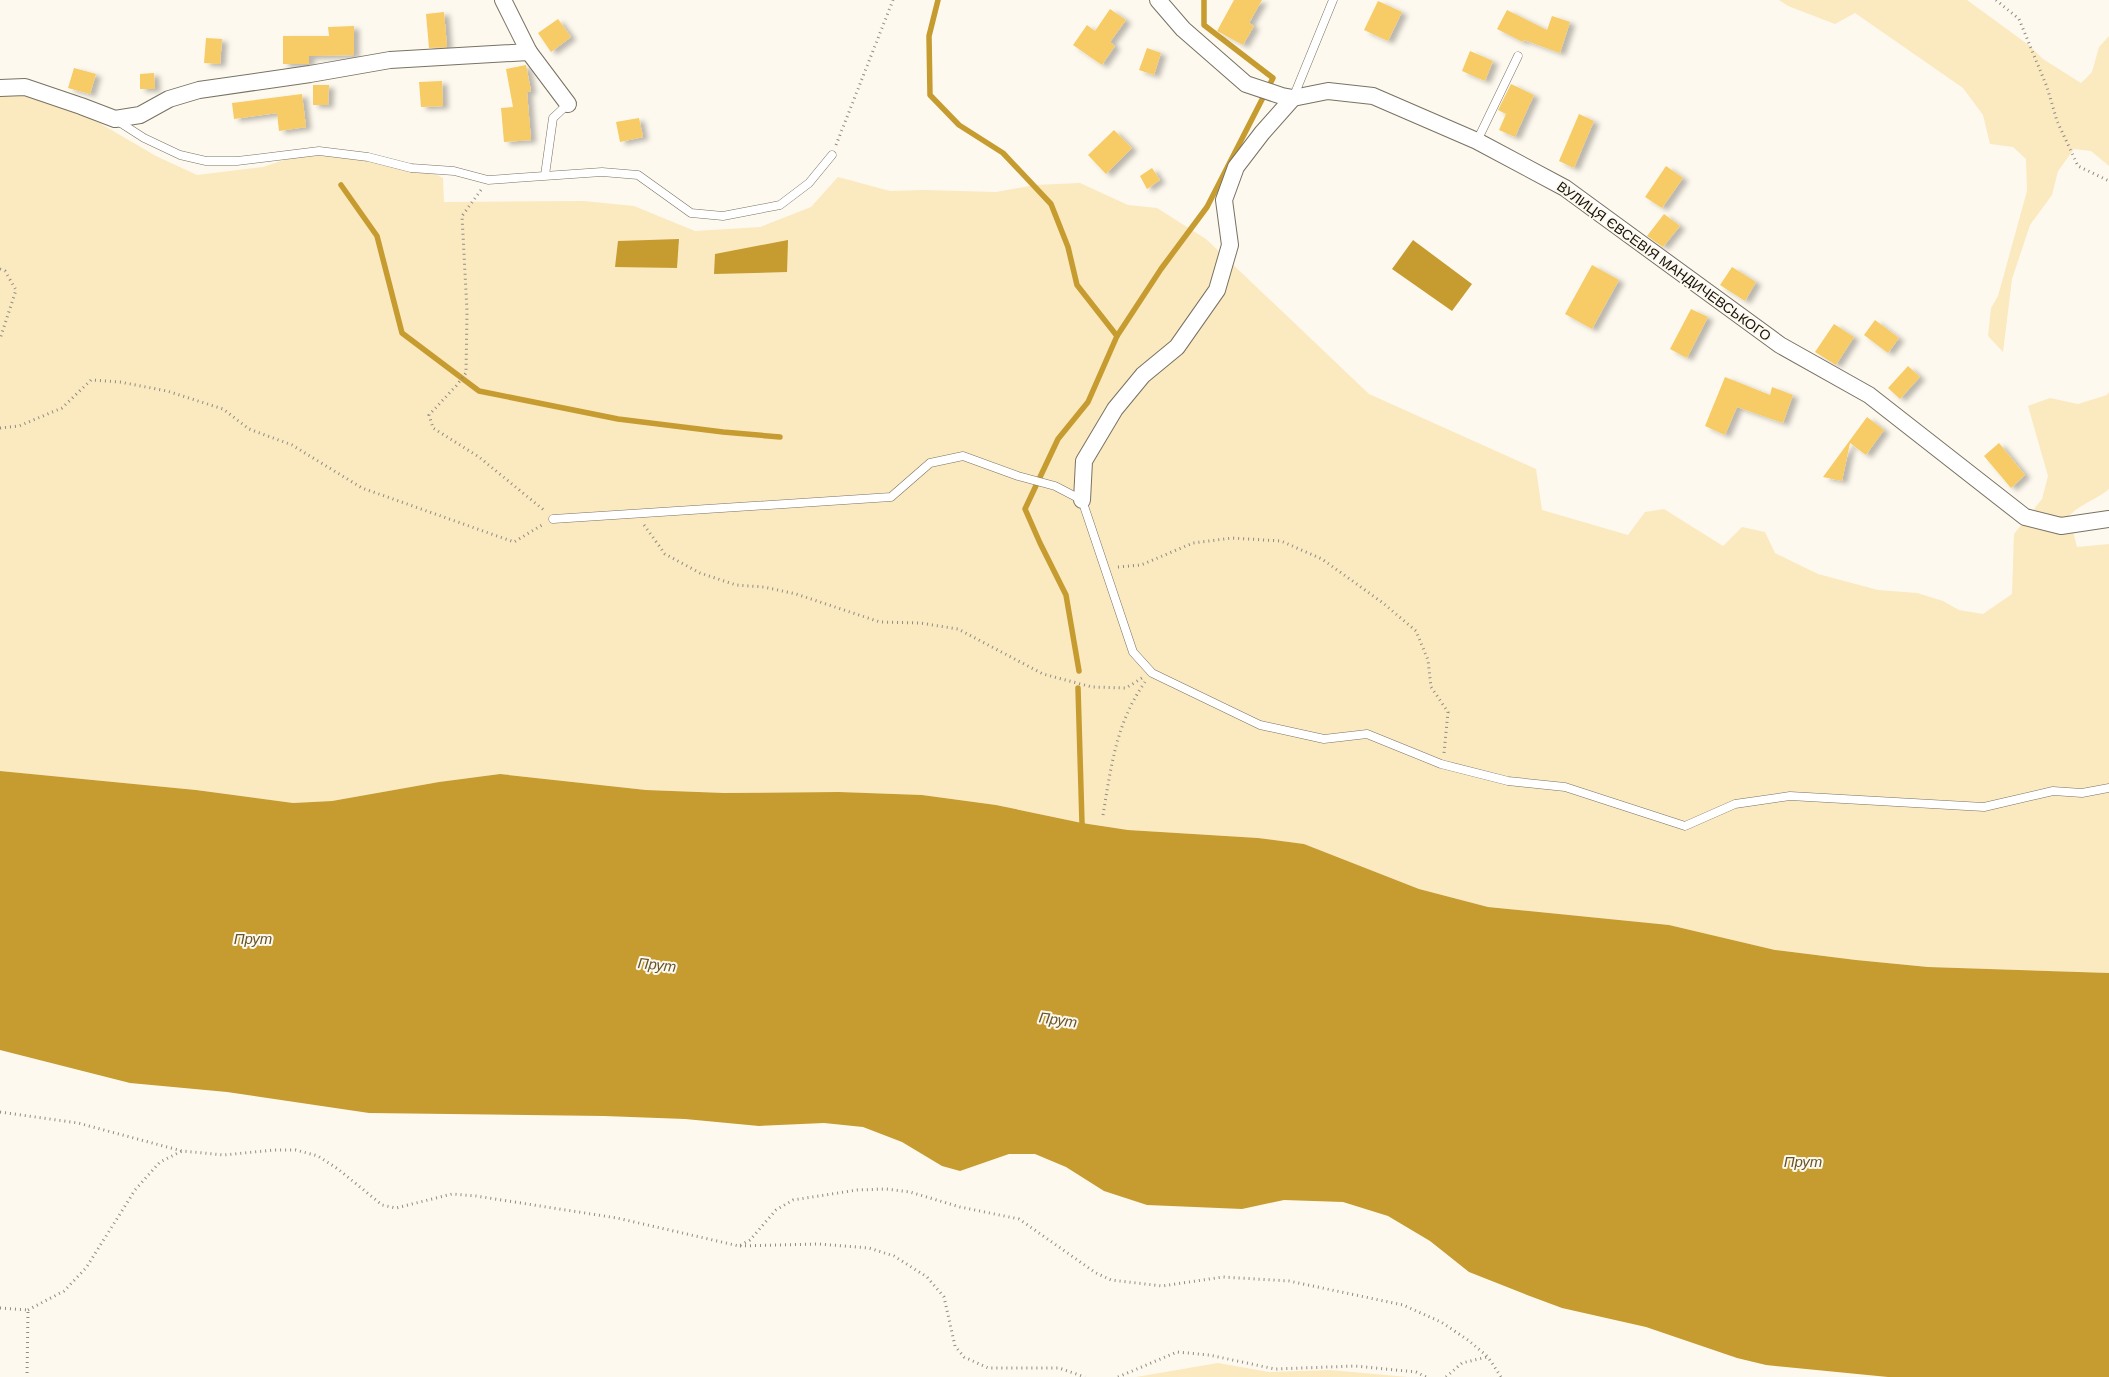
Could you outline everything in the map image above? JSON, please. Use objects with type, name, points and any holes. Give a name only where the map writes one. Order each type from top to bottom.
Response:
[{"type":"street","points":[[503,0],[529,52],[568,104]]},
{"type":"street","name":"ВУЛИЦЯ ЄВСЕВІЯ МАНДИЧЕВСЬКОГО","points":[[1158,0],[1182,29],[1246,84],[1287,97],[1328,91],[1373,96],[1478,141],[1565,188],[1780,345],[1869,395],[2025,517],[2061,526],[2109,519]]},
{"type":"street","points":[[0,88],[25,88],[115,119],[140,115],[169,99],[199,90],[390,60],[529,52]]},
{"type":"street","points":[[1082,500],[1084,461],[1115,409],[1143,375],[1177,347],[1217,290],[1230,245],[1224,200],[1236,167],[1287,97]]},
{"type":"lane","points":[[1287,97],[1333,0]]},
{"type":"lane","points":[[1478,141],[1518,56]]},
{"type":"lane","points":[[545,175],[554,118],[568,104]]},
{"type":"lane","points":[[115,119],[144,138],[180,155],[206,161],[238,161],[319,152],[368,157],[411,168],[454,171],[488,180],[602,172],[638,175],[691,213],[723,216],[780,205],[809,183],[832,154]]},
{"type":"lane","points":[[553,519],[891,497],[930,463],[964,456],[1018,476],[1055,486],[1082,500],[1133,652],[1152,673],[1260,725],[1324,739],[1367,734],[1441,764],[1508,781],[1565,787],[1685,826],[1735,804],[1790,796],[1984,807],[2052,791],[2082,793],[2109,788]]},
{"type":"path","points":[[832,154],[893,0]]},
{"type":"path","points":[[1996,0],[2019,19],[2047,87],[2057,121],[2078,166],[2109,181]]},
{"type":"path","points":[[0,428],[19,426],[62,408],[92,380],[120,382],[168,391],[223,409],[248,429],[292,445],[362,488],[514,542],[553,519],[524,492],[479,457],[433,428],[429,415],[466,373],[467,311],[462,216],[488,180]]},
{"type":"path","points":[[0,269],[5,271],[16,290],[0,339]]},
{"type":"path","points":[[638,514],[665,554],[700,573],[736,585],[764,587],[796,594],[880,622],[920,623],[958,629],[1043,674],[1092,687],[1126,688],[1152,673]]},
{"type":"path","points":[[1105,569],[1141,565],[1193,543],[1232,538],[1281,541],[1322,559],[1383,603],[1416,632],[1428,660],[1431,687],[1448,712],[1446,747],[1441,764]]},
{"type":"path","points":[[1102,815],[1115,746],[1124,718],[1136,695],[1152,673]]},
{"type":"path","points":[[0,1112],[78,1123],[182,1152],[224,1155],[274,1150],[296,1150],[318,1156],[382,1205],[396,1208],[452,1194],[476,1196],[617,1218],[739,1246],[819,1244],[869,1248],[894,1256],[927,1277],[944,1297],[955,1346],[964,1357],[988,1368],[1059,1368],[1085,1377]]},
{"type":"path","points":[[0,1308],[28,1310],[64,1291],[86,1268],[135,1190],[160,1162],[182,1152]]},
{"type":"path","points":[[739,1246],[750,1240],[776,1210],[793,1200],[857,1190],[886,1189],[902,1191],[960,1207],[1019,1220],[1096,1273],[1111,1280],[1162,1286],[1223,1277],[1289,1280],[1403,1305],[1441,1322],[1488,1357],[1501,1377]]},
{"type":"path","points":[[27,1377],[28,1310]]},
{"type":"path","points":[[1118,1377],[1177,1352],[1209,1355],[1274,1369],[1355,1366],[1416,1372],[1426,1377]]},
{"type":"path","points":[[1446,1377],[1462,1363],[1488,1357]]},
{"type":"shaded area","points":[[1779,0],[1967,0],[2030,46],[2043,59],[2081,83],[2092,72],[2099,47],[2109,36],[2109,166],[2091,151],[2074,149],[2058,171],[2052,195],[2030,225],[2012,279],[2003,352],[1988,336],[1991,308],[1998,296],[2027,191],[2026,159],[2013,147],[1990,144],[1983,115],[1963,88],[1855,13],[1835,24],[1788,6]]},
{"type":"shaded area","points":[[23,94],[48,100],[96,121],[156,156],[197,175],[263,167],[302,154],[384,161],[427,170],[443,178],[444,202],[584,201],[634,206],[695,231],[760,227],[811,207],[838,177],[890,191],[996,192],[1035,185],[1080,183],[1128,205],[1157,208],[1206,239],[1369,394],[1536,469],[1542,510],[1628,535],[1645,512],[1664,509],[1723,546],[1742,527],[1765,532],[1775,553],[1818,574],[1878,590],[1917,593],[1943,601],[1959,610],[1983,614],[2012,594],[2014,534],[2042,499],[2048,476],[2028,406],[2050,398],[2078,404],[2107,395],[2109,392],[2109,489],[2078,508],[2069,516],[2077,547],[2109,544],[2109,973],[1928,967],[1856,960],[1775,950],[1669,925],[1488,907],[1419,889],[1304,844],[1258,838],[1128,830],[1082,823],[996,805],[922,795],[839,792],[724,793],[646,790],[500,774],[439,782],[332,801],[293,803],[196,790],[0,771],[0,95]]},
{"type":"shaded area","points":[[1218,1363],[1269,1372],[1330,1370],[1408,1377],[1136,1377]]},
{"type":"water","points":[[679,239],[677,268],[615,267],[618,241]]},
{"type":"water","points":[[788,240],[787,272],[714,274],[715,254]]},
{"type":"water","points":[[1413,240],[1472,284],[1452,311],[1392,269]]},
{"type":"water","name":"Прут","points":[[0,771],[196,790],[293,803],[332,801],[439,782],[500,774],[646,790],[724,793],[839,792],[922,795],[996,805],[1082,823],[1128,830],[1258,838],[1304,844],[1419,889],[1488,907],[1669,925],[1775,950],[1856,960],[1928,967],[2109,973],[2109,1377],[1888,1377],[1766,1365],[1737,1358],[1646,1327],[1562,1308],[1527,1295],[1469,1272],[1430,1241],[1388,1216],[1343,1202],[1284,1200],[1242,1209],[1147,1205],[1104,1191],[1066,1167],[1035,1154],[1009,1154],[960,1171],[942,1166],[902,1142],[863,1127],[824,1123],[759,1126],[685,1119],[604,1116],[369,1113],[227,1092],[130,1083],[0,1050]]},
{"type":"building","points":[[1234,0],[1262,0],[1249,23],[1254,26],[1243,45],[1217,31]]},
{"type":"building","points":[[1378,1],[1402,12],[1388,41],[1364,30]]},
{"type":"building","points":[[1110,9],[1126,20],[1110,42],[1115,46],[1102,65],[1073,45],[1087,25],[1095,31]]},
{"type":"building","points":[[1507,10],[1547,30],[1552,16],[1570,22],[1560,53],[1524,40],[1523,42],[1497,29]]},
{"type":"building","points":[[444,12],[447,47],[429,48],[426,14]]},
{"type":"building","points":[[558,19],[571,37],[551,52],[538,33]]},
{"type":"building","points":[[354,26],[354,55],[309,56],[309,64],[283,64],[283,36],[329,36],[328,27]]},
{"type":"building","points":[[206,38],[222,39],[220,64],[204,63]]},
{"type":"building","points":[[1147,48],[1161,53],[1154,75],[1139,70]]},
{"type":"building","points":[[1470,51],[1493,61],[1485,81],[1462,71]]},
{"type":"building","points":[[526,65],[531,91],[527,92],[531,140],[504,142],[501,108],[513,107],[506,69]]},
{"type":"building","points":[[74,68],[96,74],[90,94],[68,88]]},
{"type":"building","points":[[154,73],[155,89],[140,89],[140,74]]},
{"type":"building","points":[[442,81],[443,106],[421,107],[419,82]]},
{"type":"building","points":[[1511,84],[1534,95],[1515,137],[1499,130],[1506,114],[1498,110]]},
{"type":"building","points":[[313,85],[329,85],[328,105],[313,105]]},
{"type":"building","points":[[302,94],[306,127],[279,131],[277,113],[234,119],[232,103]]},
{"type":"building","points":[[1579,114],[1594,121],[1574,168],[1559,161]]},
{"type":"building","points":[[639,118],[643,137],[620,142],[616,122]]},
{"type":"building","points":[[1114,130],[1132,148],[1106,174],[1088,155]]},
{"type":"building","points":[[1666,166],[1683,178],[1662,208],[1645,197]]},
{"type":"building","points":[[1152,168],[1160,180],[1147,189],[1140,176]]},
{"type":"building","points":[[1664,214],[1680,226],[1663,247],[1647,236]]},
{"type":"building","points":[[1592,265],[1619,280],[1592,329],[1565,314]]},
{"type":"building","points":[[1732,267],[1756,282],[1745,301],[1720,285]]},
{"type":"building","points":[[1691,309],[1708,317],[1687,358],[1670,349]]},
{"type":"building","points":[[1875,320],[1899,338],[1888,353],[1864,335]]},
{"type":"building","points":[[1834,324],[1854,337],[1836,365],[1815,352]]},
{"type":"building","points":[[1908,366],[1920,377],[1900,399],[1888,388]]},
{"type":"building","points":[[1725,377],[1770,395],[1772,387],[1793,395],[1783,423],[1737,407],[1725,435],[1705,426]]},
{"type":"building","points":[[1867,417],[1884,430],[1866,455],[1850,443],[1842,481],[1823,477]]},
{"type":"building","points":[[1999,443],[2025,475],[2011,488],[1984,456]]},
{"type":"waterway","points":[[938,0],[929,36],[930,95],[959,125],[1003,153],[1051,204],[1068,247],[1077,285],[1117,336]]},
{"type":"waterway","points":[[1079,671],[1066,595],[1025,509],[1058,439],[1088,402],[1117,336],[1161,269],[1207,207],[1273,78],[1204,25],[1204,0]]},
{"type":"waterway","points":[[341,185],[377,236],[402,333],[479,391],[618,419],[780,437]]},
{"type":"waterway","points":[[1078,688],[1082,823],[1084,831]]}]
